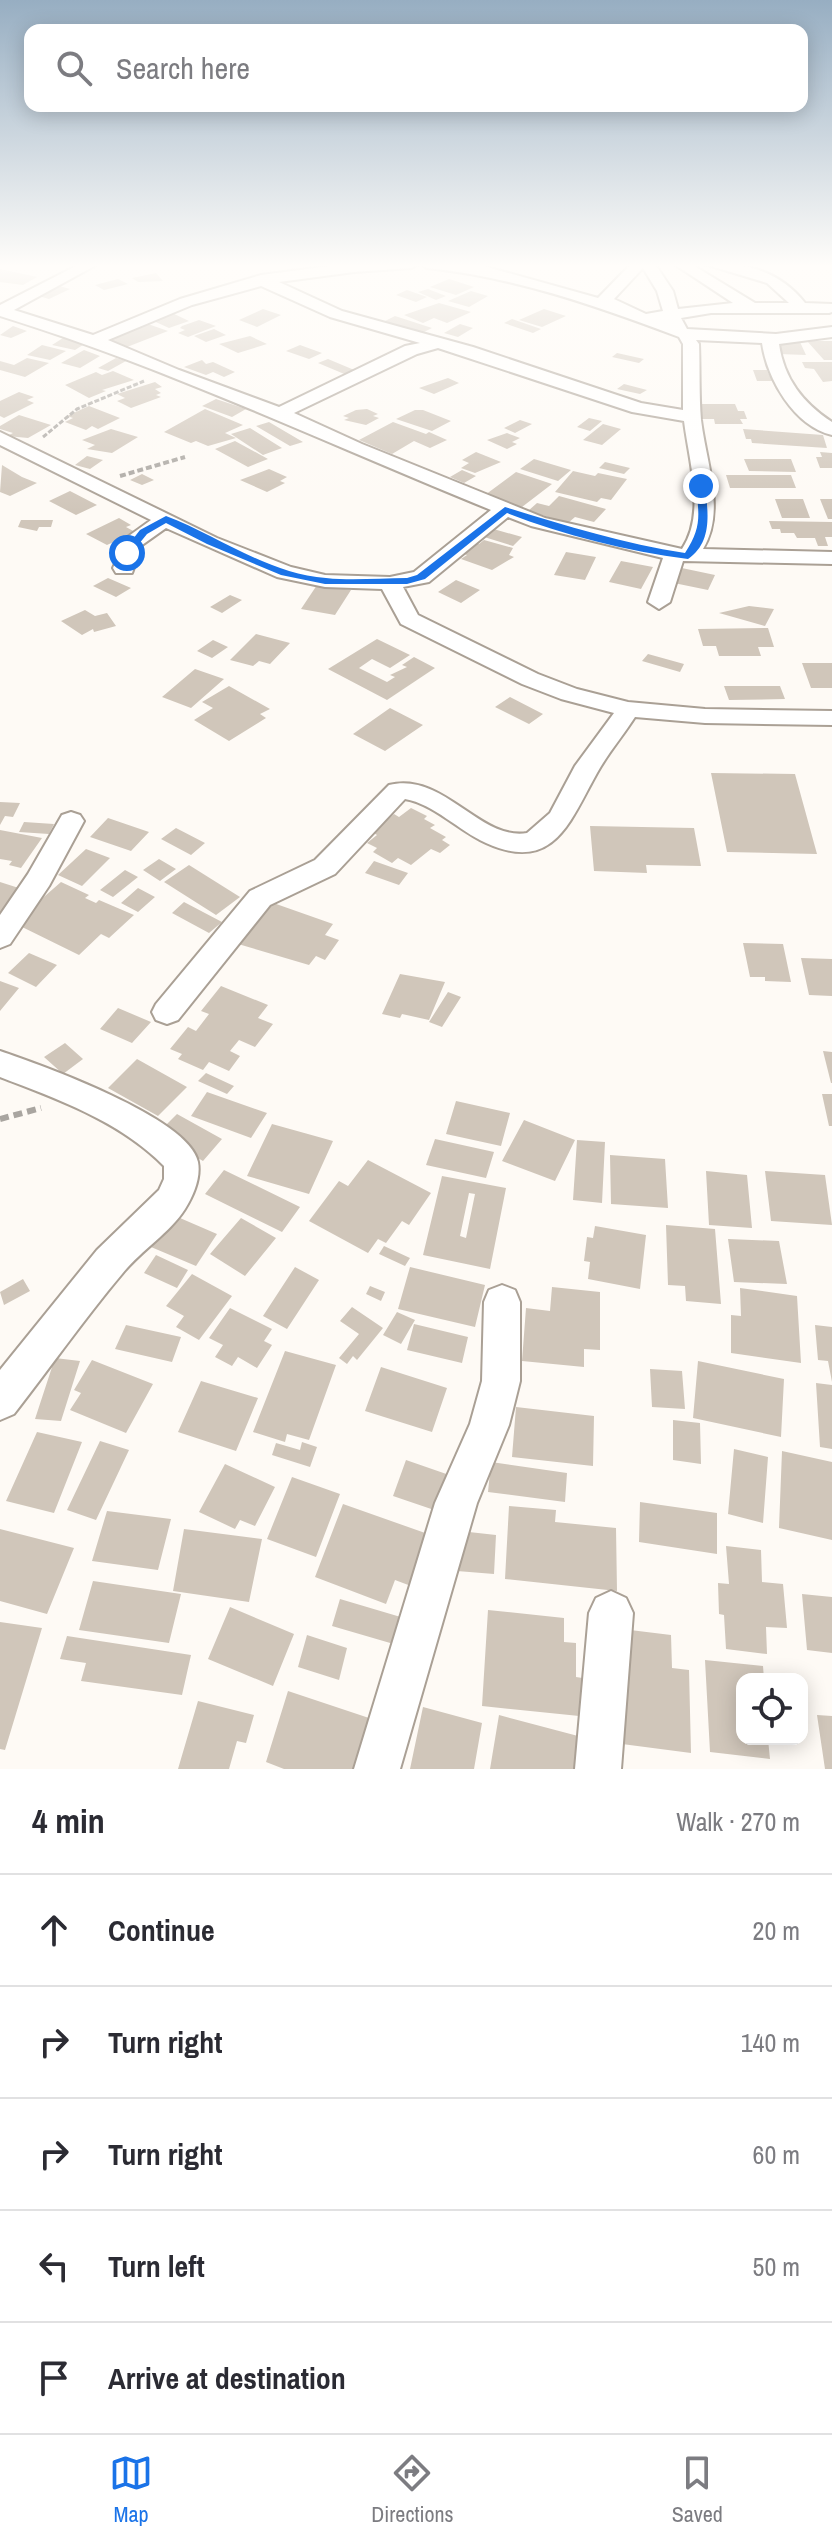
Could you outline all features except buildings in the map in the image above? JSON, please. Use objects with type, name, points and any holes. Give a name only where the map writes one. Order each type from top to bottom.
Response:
[{"type":"street","points":[[109,347],[173,374],[280,413],[355,448],[538,522],[681,555],[832,558]]},
{"type":"street","points":[[280,413],[411,350],[425,347]]},
{"type":"street","points":[[450,347],[638,408],[692,417]]},
{"type":"street","points":[[659,602],[681,555],[702,534],[705,510],[692,417],[691,347]]},
{"type":"street","points":[[778,347],[777,375],[786,393],[832,430]]},
{"type":"street","points":[[0,438],[210,542],[285,572],[325,581],[390,583],[421,577],[505,509]]},
{"type":"street","points":[[124,568],[133,542],[166,519]]},
{"type":"street","points":[[390,583],[409,619],[530,679],[569,694],[628,709],[713,716],[832,718]]},
{"type":"street","points":[[167,1012],[260,898],[325,867],[398,791],[419,793],[497,839],[519,845],[540,840],[559,820],[594,755],[613,735],[628,709]]},
{"type":"street","points":[[613,735],[713,716]]},
{"type":"street","points":[[0,937],[39,879],[71,821]]},
{"type":"street","points":[[0,1064],[82,1096],[167,1143],[181,1161],[181,1179],[172,1200],[110,1261],[0,1401]]},
{"type":"street","points":[[377,1769],[456,1503],[489,1425],[501,1381],[502,1302]]},
{"type":"street","points":[[598,1769],[611,1613]]},
{"type":"path","points":[[22,451],[38,443],[62,416],[86,402],[173,374]]},
{"type":"path","points":[[79,476],[105,479],[185,457]]},
{"type":"route","points":[[127,553],[143,532],[166,519],[210,542],[285,572],[325,581],[390,583],[421,577],[505,509],[538,522],[658,552],[688,556],[702,534],[705,510],[701,486]]}]
